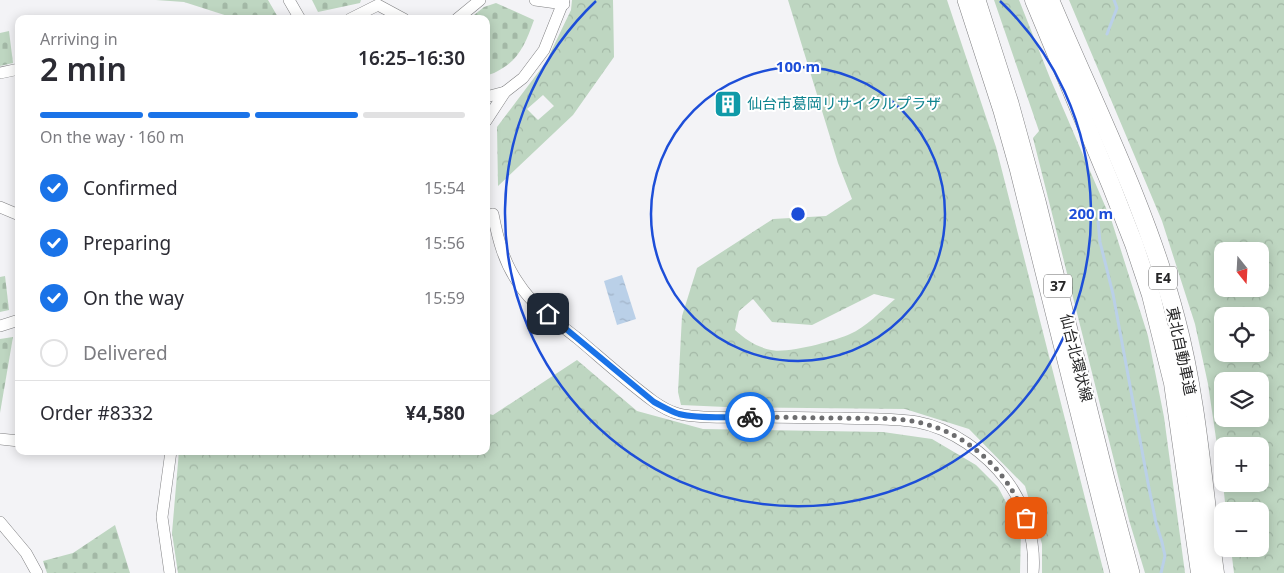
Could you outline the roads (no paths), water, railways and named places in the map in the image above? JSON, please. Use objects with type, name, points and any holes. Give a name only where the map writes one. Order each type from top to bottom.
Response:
[{"type":"highway","name":"東北自動車道","points":[[1034,0],[1111,185],[1151,295],[1173,382],[1200,573]]},
{"type":"highway","name":"東北自動車道","points":[[1050,0],[1130,185],[1176,318],[1198,438],[1215,573]]},
{"type":"main road","name":"仙台北環状線","points":[[965,0],[1017,168],[1118,573]]},
{"type":"main road","name":"仙台北環状線","points":[[978,0],[1011,102],[1036,192],[1104,470],[1132,573]]},
{"type":"street","points":[[289,0],[298,15]]},
{"type":"street","points":[[462,15],[480,0]]},
{"type":"street","points":[[490,115],[505,92],[523,78],[544,50],[564,2],[535,0]]},
{"type":"street","points":[[357,15],[379,2],[398,15]]},
{"type":"street","points":[[0,73],[15,70]]},
{"type":"street","points":[[490,96],[505,92]]},
{"type":"street","points":[[0,207],[15,213]]},
{"type":"street","points":[[493,214],[499,243],[507,264],[530,298],[654,402],[672,411],[679,414],[717,418],[860,418],[917,422],[938,429],[973,448],[997,468],[1018,499],[1026,518],[1031,539],[1033,573]]},
{"type":"street","points":[[0,326],[15,321]]},
{"type":"street","points":[[0,439],[15,441]]},
{"type":"street","points":[[170,455],[162,517],[170,573]]},
{"type":"street","points":[[0,522],[26,553],[37,573]]},
{"type":"water","points":[[622,275],[636,319],[617,325],[604,281]]},
{"type":"waterway","points":[[1107,34],[1117,8],[1114,0]]},
{"type":"waterway","points":[[1098,221],[1100,242],[1113,294],[1148,483],[1165,556],[1161,573]]},
{"type":"place","name":"仙台市葛岡リサイクルプラザ","points":[[728,104]]}]
